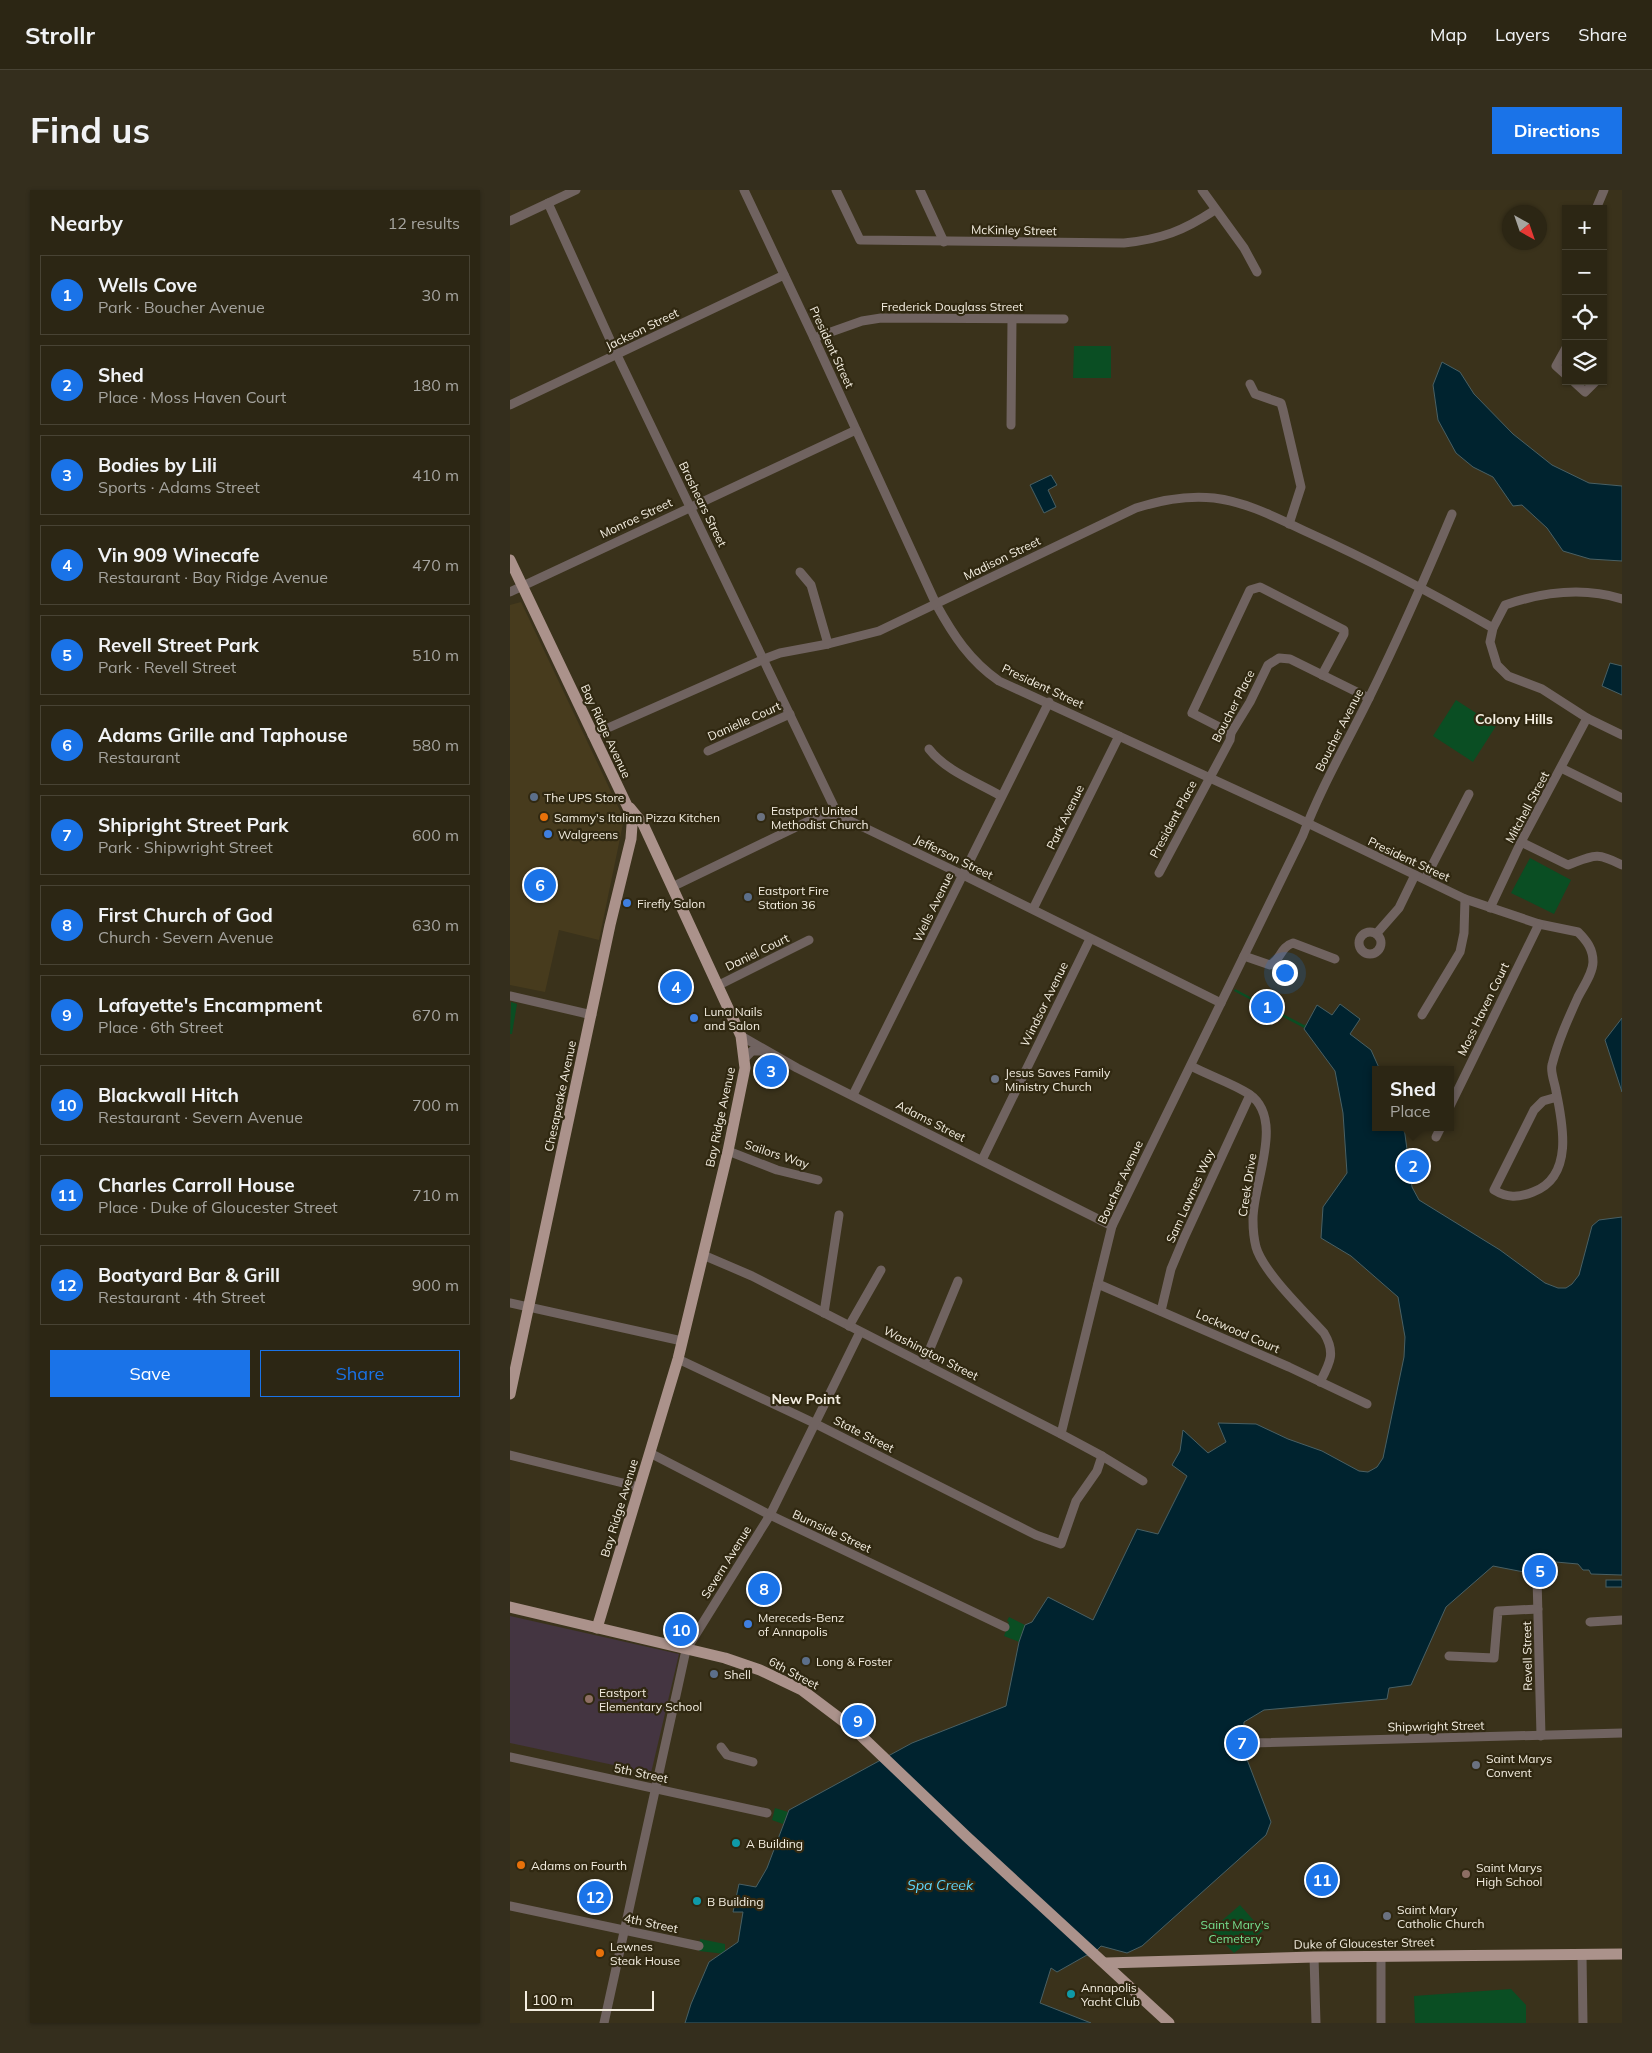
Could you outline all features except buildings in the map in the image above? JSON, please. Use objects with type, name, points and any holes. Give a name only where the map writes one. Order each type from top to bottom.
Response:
[{"type":"main road","name":"Bay Ridge Avenue","points":[[510,560],[626,805],[635,812],[642,823],[662,865],[741,1036],[745,1068],[728,1151],[678,1359],[597,1628]]},
{"type":"main road","name":"Chesapeake Avenue","points":[[510,1394],[631,839],[631,814],[626,805]]},
{"type":"main road","points":[[631,839],[645,844],[654,859],[662,865]]},
{"type":"main road","name":"6th Street","points":[[510,1607],[725,1658],[760,1670],[802,1690],[855,1730],[967,1837],[1170,2023]]},
{"type":"main road","name":"Duke of Gloucester Street","points":[[1106,1963],[1314,1957],[1622,1954]]},
{"type":"street","points":[[510,221],[576,190]]},
{"type":"street","name":"President Street","points":[[744,190],[936,604],[957,642],[982,669],[999,681],[1210,777],[1465,899],[1539,924],[1578,932],[1592,950],[1593,964],[1565,1026],[1551,1067],[1557,1097]]},
{"type":"street","name":"McKinley Street","points":[[836,190],[860,240],[1124,243],[1151,240],[1186,228],[1215,210]]},
{"type":"street","points":[[920,190],[944,242]]},
{"type":"street","points":[[1202,190],[1244,248],[1257,272]]},
{"type":"street","points":[[1598,205],[1604,190]]},
{"type":"street","name":"Brashears Street","points":[[548,203],[618,355],[838,815]]},
{"type":"street","name":"Jackson Street","points":[[510,405],[784,275]]},
{"type":"street","name":"Frederick Douglass Street","points":[[814,338],[862,321],[881,318],[1064,318]]},
{"type":"street","points":[[1011,425],[1012,319]]},
{"type":"street","points":[[1562,355],[1556,366],[1562,371]]},
{"type":"street","points":[[1250,384],[1254,394],[1281,403],[1283,410],[1301,487],[1289,524]]},
{"type":"street","points":[[1578,385],[1586,392],[1592,385]]},
{"type":"street","name":"Monroe Street","points":[[510,592],[690,506],[856,430]]},
{"type":"street","name":"Madison Street","points":[[592,735],[764,658],[879,631],[1136,508],[1160,501],[1213,498],[1231,501],[1269,514],[1360,556],[1421,587],[1493,628]]},
{"type":"street","name":"Boucher Avenue","points":[[1060,1434],[1112,1226],[1369,698],[1421,587],[1452,514]]},
{"type":"street","points":[[800,572],[812,585],[828,644]]},
{"type":"street","points":[[1231,733],[1192,713],[1250,590],[1260,587],[1344,630],[1344,634],[1322,675]]},
{"type":"street","points":[[1622,599],[1590,591],[1544,595],[1518,600],[1506,605],[1493,628],[1490,642],[1497,665],[1508,676],[1542,689],[1587,718],[1622,735]]},
{"type":"street","name":"Boucher Place","points":[[1210,777],[1230,740],[1231,733],[1250,702],[1268,665],[1273,661],[1285,658],[1369,698]]},
{"type":"street","name":"Wells Avenue","points":[[853,1095],[1048,702]]},
{"type":"street","name":"Danielle Court","points":[[708,751],[790,714]]},
{"type":"street","name":"Mitchell Street","points":[[1490,908],[1521,842],[1587,718]]},
{"type":"street","name":"Park Avenue","points":[[1033,909],[1119,736]]},
{"type":"street","points":[[929,749],[936,758],[946,765],[1001,796]]},
{"type":"street","points":[[1561,768],[1622,798]]},
{"type":"street","name":"President Place","points":[[1159,873],[1210,777]]},
{"type":"street","points":[[1425,879],[1469,794]]},
{"type":"street","points":[[672,887],[826,814],[838,815]]},
{"type":"street","name":"Jefferson Street","points":[[838,815],[1033,909],[1221,1003]]},
{"type":"street","points":[[1521,842],[1568,865],[1594,855],[1602,855],[1622,865]]},
{"type":"street","points":[[1376,933],[1399,908],[1414,875]]},
{"type":"street","points":[[1422,1015],[1460,952],[1464,933],[1465,899]]},
{"type":"street","name":"Moss Haven Court","points":[[1454,1098],[1539,924]]},
{"type":"street","name":"Windsor Avenue","points":[[982,1160],[1090,939]]},
{"type":"street","name":"Daniel Court","points":[[717,986],[809,940]]},
{"type":"street","points":[[1244,956],[1270,966],[1277,961],[1285,947],[1293,943],[1335,959]]},
{"type":"street","points":[[510,996],[592,1015]]},
{"type":"street","name":"Adams Street","points":[[741,1036],[797,1068],[1112,1226]]},
{"type":"street","points":[[744,1059],[752,1051],[769,1051]]},
{"type":"street","name":"Creek Drive","points":[[1191,1066],[1250,1094],[1260,1105],[1265,1115],[1267,1127],[1266,1144],[1252,1219],[1257,1248],[1268,1268],[1324,1333],[1329,1342],[1331,1358],[1320,1382]]},
{"type":"street","name":"Sam Lawnes Way","points":[[1160,1311],[1171,1269],[1250,1094]]},
{"type":"street","points":[[1557,1097],[1562,1120],[1563,1141],[1558,1168],[1549,1184],[1537,1191],[1522,1196],[1504,1197],[1494,1190],[1534,1110],[1543,1102],[1557,1097]]},
{"type":"street","points":[[1436,1137],[1438,1131]]},
{"type":"street","name":"Sailors Way","points":[[728,1151],[777,1170],[818,1180]]},
{"type":"street","points":[[824,1313],[839,1215]]},
{"type":"street","name":"Washington Street","points":[[703,1254],[752,1276],[924,1363],[1102,1456],[1143,1481]]},
{"type":"street","points":[[849,1326],[880,1270]]},
{"type":"street","points":[[924,1363],[958,1281]]},
{"type":"street","name":"Lockwood Court","points":[[1098,1284],[1367,1404]]},
{"type":"street","points":[[510,1303],[682,1341]]},
{"type":"street","name":"Severn Avenue","points":[[604,2023],[686,1650],[770,1515],[860,1332]]},
{"type":"street","name":"State Street","points":[[678,1359],[814,1423],[1036,1535],[1061,1544],[1076,1501],[1096,1471],[1102,1456]]},
{"type":"street","name":"Burnside Street","points":[[650,1453],[770,1515],[1005,1627]]},
{"type":"street","points":[[510,1455],[639,1487]]},
{"type":"street","name":"Revell Street","points":[[1537,1576],[1541,1736]]},
{"type":"street","points":[[1449,1656],[1494,1658],[1498,1611],[1538,1609]]},
{"type":"street","points":[[1590,1622],[1622,1620]]},
{"type":"street","name":"Shipwright Street","points":[[1250,1743],[1622,1733]]},
{"type":"street","points":[[721,1747],[728,1755],[752,1762]]},
{"type":"street","name":"5th Street","points":[[510,1756],[767,1813]]},
{"type":"street","name":"4th Street","points":[[510,1906],[699,1946]]},
{"type":"street","points":[[1582,1954],[1583,2023]]},
{"type":"street","points":[[1381,1956],[1381,2023]]},
{"type":"street","points":[[1314,1957],[1316,2023]]},
{"type":"shaded area","points":[[521,602],[624,819],[599,940],[559,930],[545,992],[510,985],[510,605]]},
{"type":"shaded area","name":"Eastport Elementary School","points":[[510,1616],[679,1654],[651,1773],[510,1743]]},
{"type":"green space","points":[[1074,346],[1111,346],[1111,378],[1073,378]]},
{"type":"green space","points":[[1456,700],[1496,726],[1473,762],[1433,736]]},
{"type":"green space","points":[[1530,858],[1571,880],[1554,914],[1511,893]]},
{"type":"green space","points":[[1235,989],[1304,1025],[1309,1023],[1304,1028],[1234,991]]},
{"type":"green space","points":[[511,1002],[517,1004],[512,1034],[510,1034]]},
{"type":"green space","points":[[1009,1617],[1025,1625],[1019,1642],[1004,1636]]},
{"type":"green space","points":[[775,1808],[788,1812],[783,1824],[772,1820]]},
{"type":"green space","name":"Saint Mary's Cemetery","points":[[1240,1905],[1263,1931],[1234,1953],[1211,1930]]},
{"type":"green space","points":[[700,1939],[725,1944],[725,1954],[699,1951]]},
{"type":"green space","points":[[1511,1989],[1526,2005],[1526,2023],[1415,2023],[1414,1996]]},
{"type":"water","points":[[1442,362],[1460,372],[1474,394],[1513,434],[1552,465],[1589,483],[1622,486],[1622,561],[1590,559],[1563,551],[1547,528],[1522,505],[1513,506],[1493,477],[1473,467],[1456,453],[1438,420],[1433,385]]},
{"type":"water","points":[[1051,475],[1057,485],[1048,490],[1056,507],[1044,513],[1030,485]]},
{"type":"water","points":[[1610,663],[1622,666],[1622,695],[1602,686]]},
{"type":"water","name":"Spa Creek","points":[[1340,1004],[1360,1019],[1350,1034],[1371,1050],[1378,1066],[1372,1066],[1372,1131],[1405,1131],[1412,1187],[1419,1200],[1500,1250],[1545,1283],[1558,1288],[1566,1288],[1579,1275],[1592,1226],[1599,1220],[1622,1217],[1622,1575],[1591,1574],[1589,1570],[1583,1570],[1578,1564],[1556,1562],[1544,1570],[1529,1573],[1493,1566],[1446,1607],[1411,1685],[1389,1688],[1387,1699],[1264,1710],[1244,1722],[1243,1749],[1271,1822],[1266,1835],[1142,1946],[1127,1953],[1101,1946],[1090,1957],[1087,1955],[1057,1972],[1051,1968],[1040,2003],[1091,2023],[685,2023],[709,1962],[738,1942],[743,1912],[733,1912],[739,1884],[756,1887],[767,1868],[789,1810],[912,1743],[1006,1706],[1019,1642],[1025,1625],[1032,1622],[1048,1597],[1093,1620],[1137,1529],[1158,1534],[1187,1476],[1172,1465],[1180,1451],[1183,1430],[1208,1453],[1226,1442],[1218,1423],[1256,1424],[1288,1439],[1322,1451],[1359,1471],[1368,1472],[1377,1467],[1383,1458],[1404,1357],[1405,1337],[1398,1297],[1351,1256],[1321,1238],[1323,1207],[1347,1173],[1343,1113],[1335,1071],[1304,1029],[1317,1005],[1332,1015]]},
{"type":"water","points":[[1622,1018],[1622,1092],[1605,1040]]},
{"type":"water","points":[[1606,1580],[1622,1580],[1622,1587],[1606,1587]]},
{"type":"place","name":"The UPS Store","points":[[534,797]]},
{"type":"place","name":"Sammy's Italian Pizza Kitchen","points":[[544,817]]},
{"type":"place","name":"Eastport United Methodist Church","points":[[761,817]]},
{"type":"place","name":"Walgreens","points":[[548,834]]},
{"type":"place","name":"Adams Grille and Taphouse","points":[[540,885]]},
{"type":"place","name":"Eastport Fire Station 36","points":[[748,897]]},
{"type":"place","name":"Firefly Salon","points":[[627,903]]},
{"type":"place","name":"Vin 909 Winecafe","points":[[676,987]]},
{"type":"place","name":"Wells Cove","points":[[1267,1007]]},
{"type":"place","name":"Luna Nails and Salon","points":[[694,1018]]},
{"type":"place","name":"Bodies by Lili","points":[[771,1071]]},
{"type":"place","name":"Jesus Saves Family Ministry Church","points":[[995,1079]]},
{"type":"place","name":"Shed","points":[[1413,1166]]},
{"type":"place","name":"Revell Street Park","points":[[1540,1571]]},
{"type":"place","name":"First Church of God","points":[[764,1589]]},
{"type":"place","name":"Mereceds-Benz of Annapolis","points":[[748,1624]]},
{"type":"place","name":"Blackwall Hitch","points":[[681,1630]]},
{"type":"place","name":"Long & Foster","points":[[806,1661]]},
{"type":"place","name":"Shell","points":[[714,1674]]},
{"type":"place","name":"Eastport Elementary School","points":[[589,1699]]},
{"type":"place","name":"Lafayette's Encampment","points":[[858,1721]]},
{"type":"place","name":"Shipright Street Park","points":[[1242,1743]]},
{"type":"place","name":"Saint Marys Convent","points":[[1476,1765]]},
{"type":"place","name":"A Building","points":[[736,1843]]},
{"type":"place","name":"Adams on Fourth","points":[[521,1865]]},
{"type":"place","name":"Saint Marys High School","points":[[1466,1874]]},
{"type":"place","name":"Charles Carroll House","points":[[1322,1880]]},
{"type":"place","name":"Boatyard Bar & Grill","points":[[595,1897]]},
{"type":"place","name":"B Building","points":[[697,1901]]},
{"type":"place","name":"Saint Mary Catholic Church","points":[[1387,1916]]},
{"type":"place","name":"Lewnes Steak House","points":[[600,1953]]},
{"type":"place","name":"Annapolis Yacht Club","points":[[1071,1994]]},
{"type":"district","name":"Colony Hills","points":[[1514,719]]},
{"type":"district","name":"New Point","points":[[806,1399]]}]
